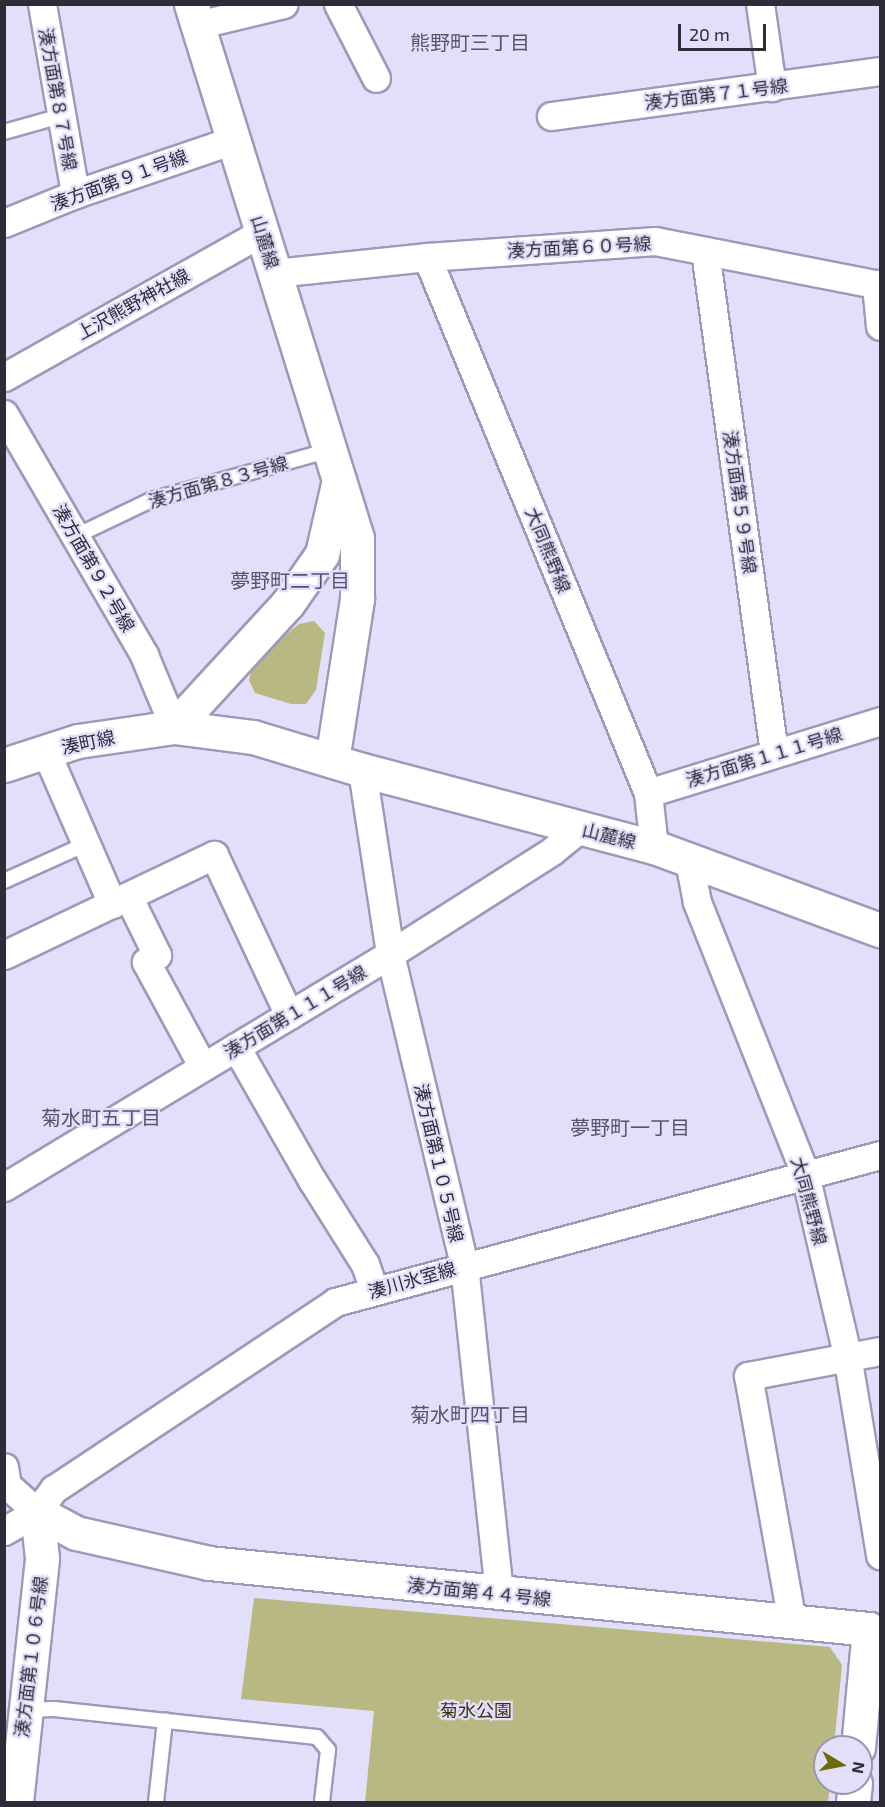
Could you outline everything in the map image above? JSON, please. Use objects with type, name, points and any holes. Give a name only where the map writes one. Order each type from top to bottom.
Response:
[{"type":"main road","name":"山麓線","points":[[194,14],[357,538],[357,599],[347,765]]},
{"type":"main road","points":[[174,727],[288,603],[322,554],[334,465]]},
{"type":"main road","name":"山麓線","points":[[174,727],[253,737],[347,765],[654,847],[880,930]]},
{"type":"main road","name":"湊町線","points":[[4,765],[78,741],[174,727]]},
{"type":"main road","name":"湊方面第４４号線","points":[[37,1512],[76,1533],[209,1563],[499,1595],[792,1622],[875,1625],[860,1735]]},
{"type":"main road","name":"湊方面第１０６号線","points":[[16,1803],[14,1708],[42,1558],[37,1512]]},
{"type":"street","name":"湊方面第８７号線","points":[[42,4],[75,194]]},
{"type":"street","points":[[194,14],[284,4]]},
{"type":"street","points":[[338,4],[376,78]]},
{"type":"street","points":[[760,4],[772,87]]},
{"type":"street","name":"湊方面第７１号線","points":[[551,116],[880,71]]},
{"type":"street","name":"湊方面第９１号線","points":[[4,224],[75,194],[234,140]]},
{"type":"street","name":"上沢熊野神社線","points":[[4,377],[262,232]]},
{"type":"street","name":"湊方面第６０号線","points":[[275,273],[427,257],[655,241],[878,284]]},
{"type":"street","name":"湊方面第５９号線","points":[[705,251],[774,753]]},
{"type":"street","name":"大同熊野線","points":[[427,257],[648,793],[654,847]]},
{"type":"street","points":[[878,284],[880,326]]},
{"type":"street","name":"湊方面第９２号線","points":[[4,414],[144,654],[174,727]]},
{"type":"street","name":"湊方面第１１１号線","points":[[648,793],[880,721]]},
{"type":"street","points":[[46,752],[86,844],[157,955],[146,962],[203,1067]]},
{"type":"street","name":"湊方面第１０５号線","points":[[347,765],[464,1265],[499,1595]]},
{"type":"street","name":"湊方面第１１１号線","points":[[4,1187],[390,954],[552,851],[580,828]]},
{"type":"street","points":[[4,955],[214,855],[289,1015]]},
{"type":"street","name":"大同熊野線","points":[[689,861],[697,902],[805,1174],[847,1355],[880,1555]]},
{"type":"street","points":[[236,1047],[312,1180],[365,1264],[374,1290]]},
{"type":"street","name":"湊川氷室線","points":[[4,1531],[37,1512],[54,1489],[326,1309],[374,1290],[880,1155]]},
{"type":"street","points":[[792,1622],[748,1376],[829,1364],[847,1355],[880,1351]]},
{"type":"street","name":"湊方面第４４号線","points":[[4,1467],[8,1485],[37,1512]]},
{"type":"lane","points":[[4,132],[61,116]]},
{"type":"lane","name":"湊方面第８３号線","points":[[76,537],[151,500],[334,465]]},
{"type":"lane","points":[[4,881],[86,844]]},
{"type":"lane","points":[[14,1708],[54,1709],[317,1737],[328,1750],[322,1803]]},
{"type":"lane","points":[[156,1803],[165,1720]]},
{"type":"green space","points":[[314,621],[325,633],[316,690],[306,704],[291,704],[255,693],[249,680],[254,662],[299,624]]},
{"type":"green space","name":"菊水公園","points":[[254,1598],[830,1647],[842,1665],[835,1735],[813,1735],[813,1795],[829,1795],[828,1802],[365,1802],[374,1711],[241,1699]]},
{"type":"district","name":"熊野町三丁目","points":[[470,42]]},
{"type":"district","name":"夢野町二丁目","points":[[290,580]]},
{"type":"district","name":"菊水町五丁目","points":[[101,1117]]},
{"type":"district","name":"夢野町一丁目","points":[[630,1127]]},
{"type":"district","name":"菊水町四丁目","points":[[470,1414]]}]
